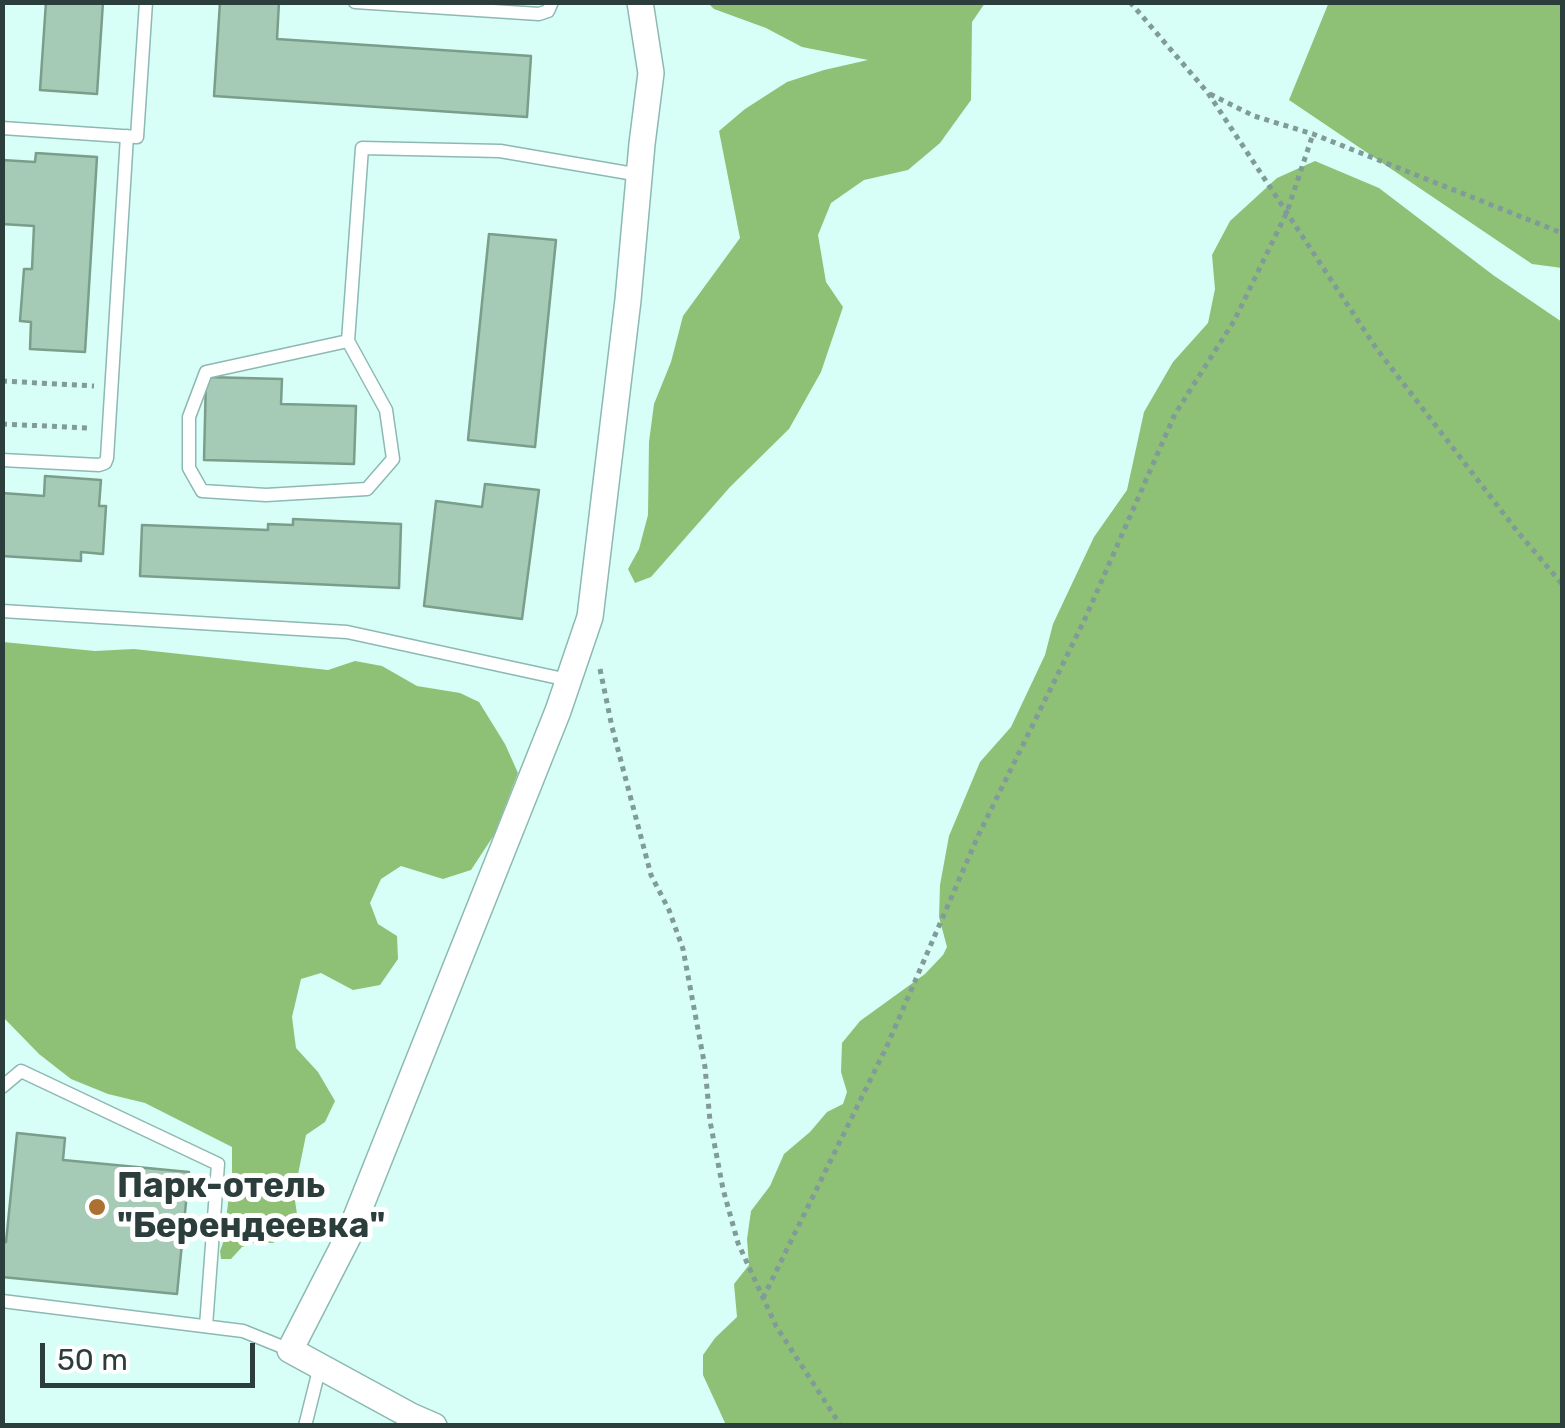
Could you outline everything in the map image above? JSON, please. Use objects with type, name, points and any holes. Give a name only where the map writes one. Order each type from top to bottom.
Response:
[{"type":"street","points":[[434,1426],[290,1350],[349,1235],[590,617],[651,73],[640,2]]},
{"type":"lane","points":[[2,128],[137,136],[146,2]]},
{"type":"lane","points":[[355,2],[539,14],[548,12],[552,2]]},
{"type":"lane","points":[[2,460],[99,465],[107,458],[127,136]]},
{"type":"lane","points":[[348,341],[206,372],[190,417],[189,468],[202,490],[266,495],[367,488],[393,459],[386,410],[348,341],[362,148],[500,151],[640,175]]},
{"type":"lane","points":[[2,610],[347,632],[568,680]]},
{"type":"lane","points":[[2,1087],[21,1071],[218,1164],[206,1326]]},
{"type":"lane","points":[[2,1301],[243,1331],[290,1350]]},
{"type":"lane","points":[[305,1426],[320,1366]]},
{"type":"path","points":[[1130,2],[1208,93],[1376,348],[1562,584]]},
{"type":"path","points":[[1208,93],[1254,116],[1314,134],[1562,233]]},
{"type":"path","points":[[764,1298],[886,1048],[978,836],[1084,621],[1175,414],[1234,321],[1287,212],[1314,134]]},
{"type":"path","points":[[2,381],[112,386]]},
{"type":"path","points":[[2,424],[109,429]]},
{"type":"path","points":[[590,617],[612,727],[650,875],[683,948],[705,1067],[710,1120],[738,1243],[776,1326],[840,1426]]},
{"type":"green space","points":[[1329,2],[1562,3],[1562,268],[1532,264],[1289,100]]},
{"type":"green space","points":[[708,3],[985,3],[972,22],[971,100],[940,143],[908,170],[864,180],[831,203],[818,235],[826,282],[843,307],[821,372],[789,429],[730,487],[651,577],[635,583],[628,569],[639,549],[648,515],[654,404],[671,362],[683,316],[740,238],[719,131],[787,82],[868,60],[802,47]]},
{"type":"green space","points":[[1315,161],[1379,188],[1562,322],[1562,1425],[726,1425],[703,1375],[703,1355],[737,1317],[734,1284],[749,1265],[751,1211],[770,1186],[784,1154],[827,1112],[843,1104],[847,1092],[841,1072],[842,1043],[860,1021],[925,974],[943,955],[947,947],[939,917],[940,885],[949,836],[980,762],[1011,727],[1094,537],[1127,490],[1144,412],[1173,362],[1208,323],[1215,289],[1212,255],[1230,221],[1277,178]]},
{"type":"green space","points":[[3,642],[95,651],[134,649],[328,670],[355,661],[382,666],[417,686],[460,693],[479,702],[505,744],[518,773],[494,835],[471,870],[443,879],[401,866],[381,879],[370,903],[378,924],[397,936],[398,959],[380,985],[353,990],[321,973],[301,979],[292,1017],[296,1048],[318,1072],[335,1101],[325,1122],[306,1135],[294,1194],[297,1214],[290,1230],[273,1243],[256,1242],[242,1247],[231,1259],[221,1259],[232,1147],[145,1103],[71,1079],[39,1054],[3,1017]]},
{"type":"building","points":[[46,2],[103,2],[97,94],[40,90]]},
{"type":"building","points":[[220,2],[279,2],[277,39],[531,56],[527,117],[214,96]]},
{"type":"building","points":[[36,153],[97,157],[85,352],[30,349],[31,322],[20,321],[24,269],[32,269],[34,226],[2,224],[2,160],[35,162]]},
{"type":"building","points":[[489,234],[556,240],[535,447],[468,440]]},
{"type":"building","points":[[206,377],[282,379],[281,404],[356,406],[354,464],[204,460]]},
{"type":"building","points":[[45,476],[101,480],[99,506],[106,506],[103,554],[81,552],[81,561],[2,556],[2,493],[44,496]]},
{"type":"building","points":[[485,484],[539,490],[522,619],[424,606],[436,501],[482,507]]},
{"type":"building","points":[[293,519],[401,524],[399,588],[140,576],[142,525],[268,530],[268,524],[293,525]]},
{"type":"building","name":"Парк-отель \"Берендеевка\"","points":[[17,1133],[65,1138],[63,1160],[189,1172],[177,1294],[2,1277],[2,1242],[6,1242]]},
{"type":"place","name":"Парк-отель \"Берендеевка\"","points":[[97,1207]]}]
